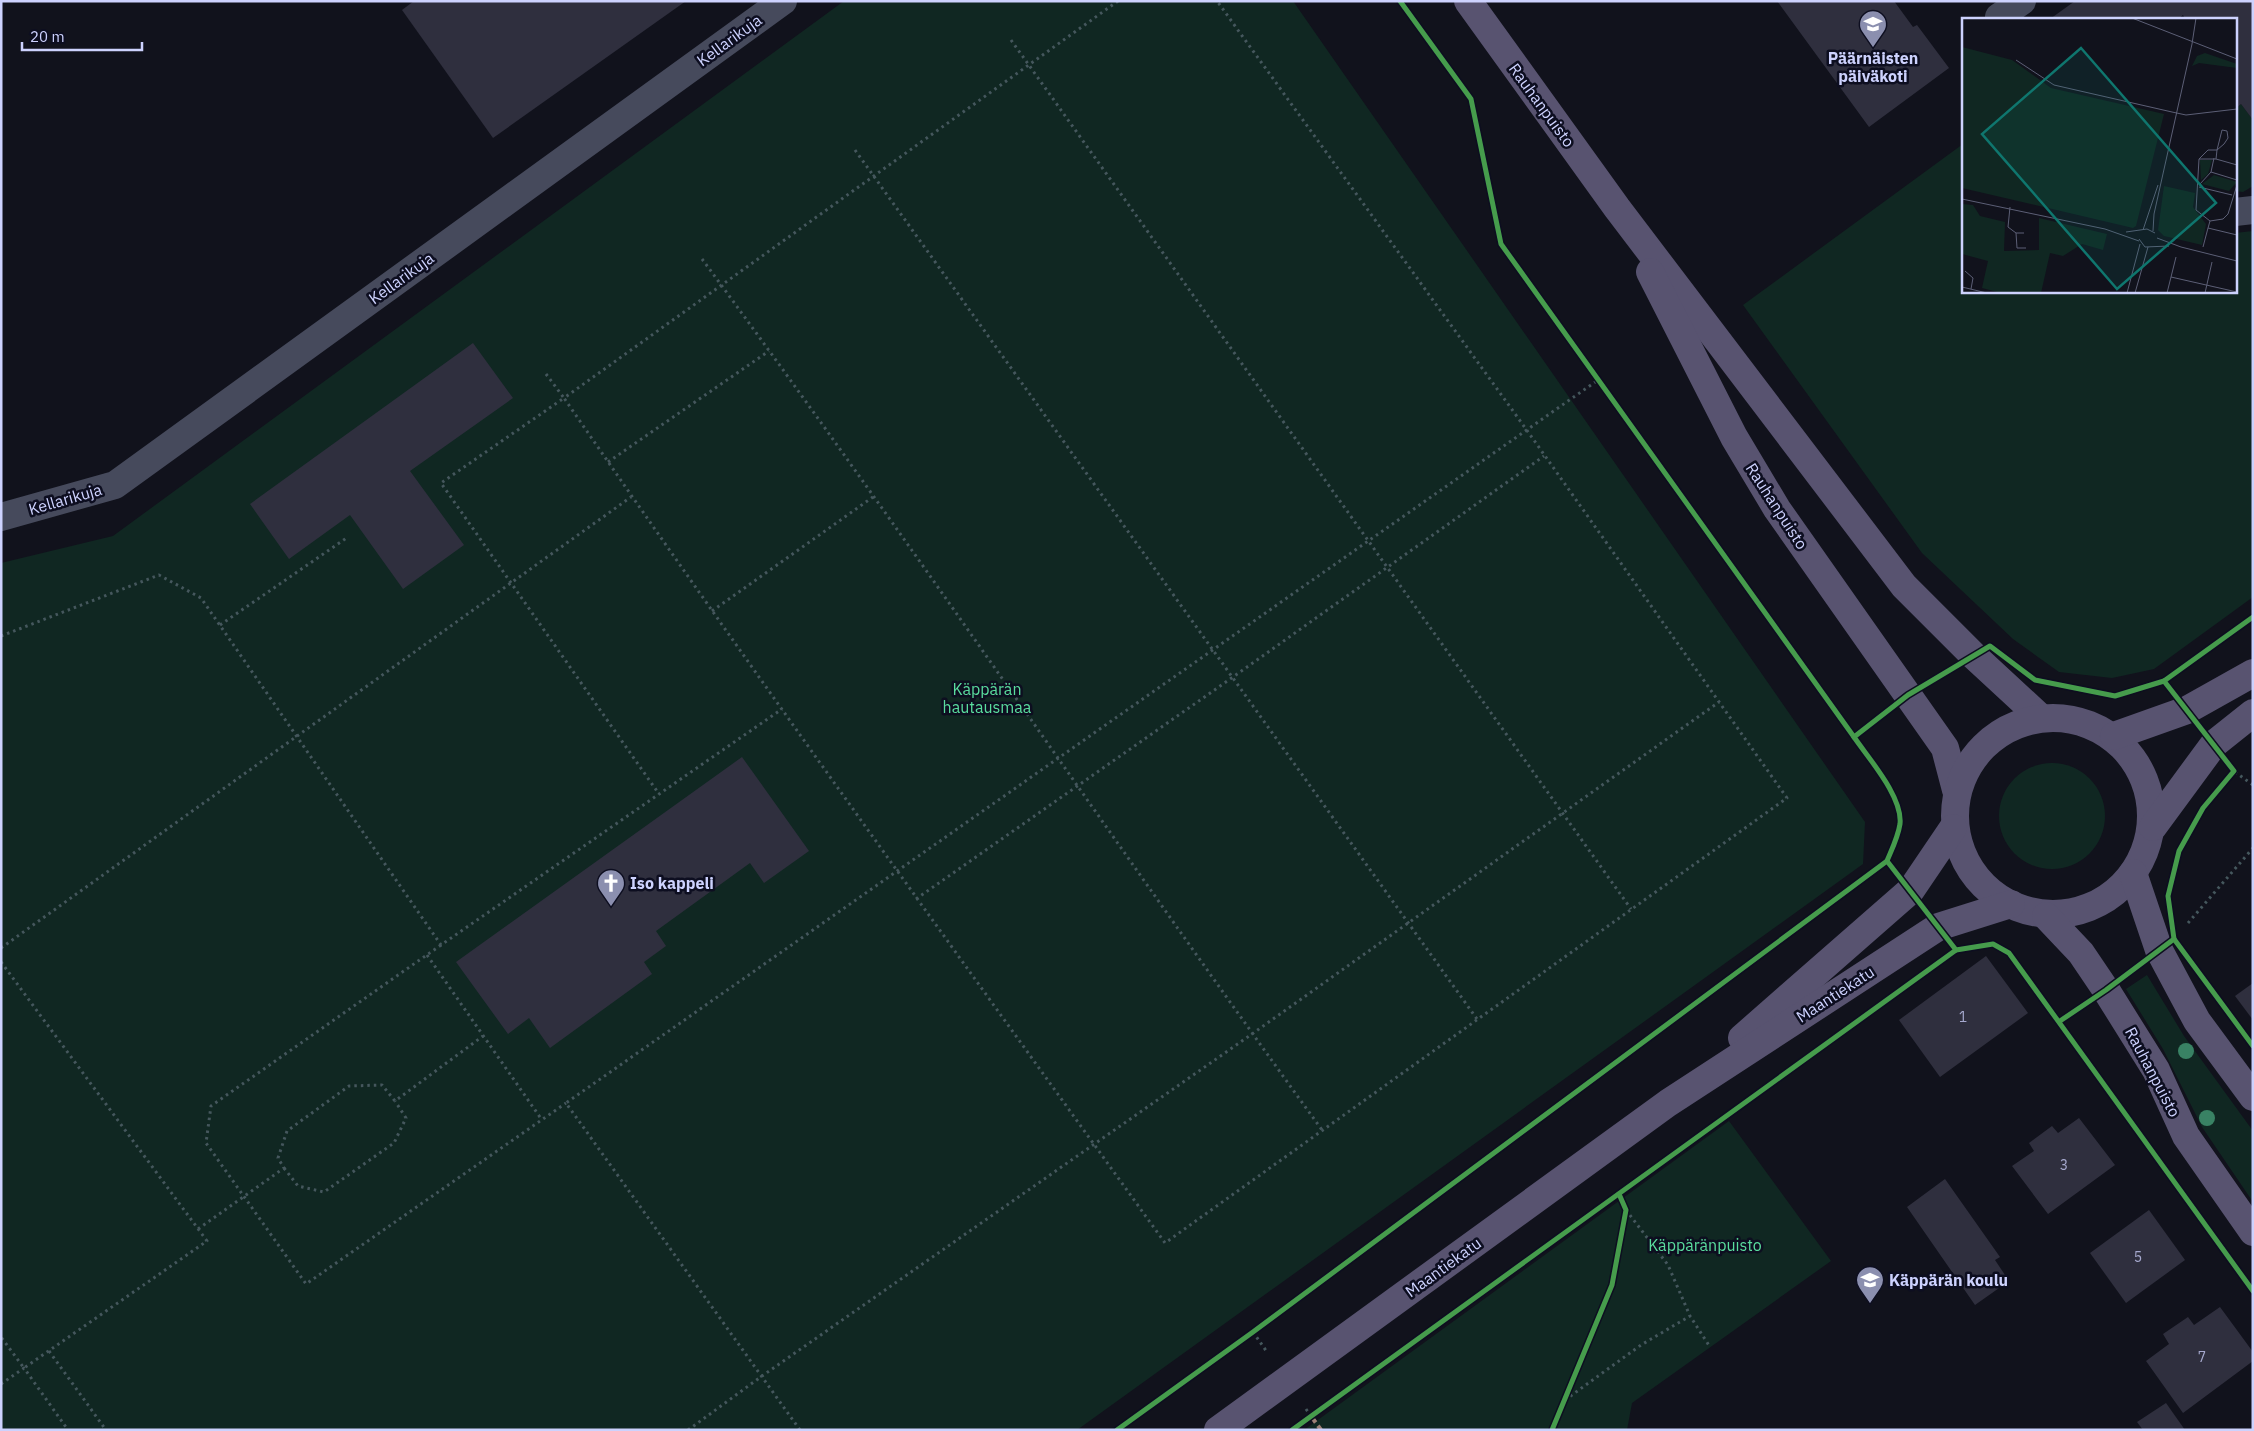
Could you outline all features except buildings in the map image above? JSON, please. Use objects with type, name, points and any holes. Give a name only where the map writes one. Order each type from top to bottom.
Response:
[{"type":"main road","name":"Rauhanpuisto","points":[[1468,1],[1617,208],[1904,586],[1974,656],[2040,717]]},
{"type":"main road","name":"Rauhanpuisto","points":[[1617,208],[1734,437],[1777,509],[1944,748],[1956,790]]},
{"type":"main road","points":[[2114,736],[2187,710],[2253,673]]},
{"type":"main road","points":[[2152,827],[2148,787],[2136,759],[2114,736],[2081,721],[2040,717],[2002,732],[1975,756],[1956,790],[1953,828],[1972,868],[1991,890],[2011,904],[2046,916],[2080,912],[2105,898],[2133,873],[2152,827],[2214,744],[2253,713]]},
{"type":"main road","name":"Maantiekatu","points":[[1668,1103],[1911,890],[1953,828]]},
{"type":"main road","points":[[2133,873],[2167,945],[2197,1021],[2253,1097]]},
{"type":"main road","name":"Maantiekatu","points":[[1218,1430],[1668,1103],[1938,927],[2011,904]]},
{"type":"main road","name":"Rauhanpuisto","points":[[2046,916],[2081,953],[2106,990],[2156,1070],[2186,1136],[2253,1232]]},
{"type":"street","name":"Kellarikuja","points":[[1,517],[116,485],[783,1]]},
{"type":"street","points":[[1996,12],[2022,1]]},
{"type":"street","points":[[2236,212],[2253,210]]},
{"type":"path","points":[[659,794],[441,483],[564,398],[1118,1]]},
{"type":"path","points":[[546,374],[896,871],[1165,1242],[1787,798],[1526,429],[1216,1]]},
{"type":"path","points":[[1011,40],[1631,909]]},
{"type":"path","points":[[855,150],[1477,1019]]},
{"type":"path","points":[[702,259],[1059,757],[1252,1034],[1322,1130]]},
{"type":"path","points":[[608,462],[769,351]]},
{"type":"path","points":[[1592,372],[1603,388]]},
{"type":"path","points":[[782,709],[211,1106],[206,1143],[306,1284],[1598,380]]},
{"type":"path","points":[[916,899],[1233,678],[1544,456]]},
{"type":"path","points":[[1,948],[631,497]]},
{"type":"path","points":[[712,611],[874,498]]},
{"type":"path","points":[[220,625],[348,537]]},
{"type":"path","points":[[1,636],[158,575],[201,598],[296,738],[441,945]]},
{"type":"path","points":[[688,1430],[762,1376],[1252,1034],[1719,702]]},
{"type":"path","points":[[2214,744],[2234,771],[2253,785]]},
{"type":"path","points":[[2228,779],[2234,771]]},
{"type":"path","points":[[2167,945],[2253,848]]},
{"type":"path","points":[[427,955],[542,1120]]},
{"type":"path","points":[[1,962],[207,1241],[1,1384]]},
{"type":"path","points":[[395,1101],[484,1036]]},
{"type":"path","points":[[382,1085],[395,1101],[406,1118],[394,1143],[324,1192],[298,1186],[278,1158],[287,1131],[349,1086],[382,1085]]},
{"type":"path","points":[[566,1103],[800,1430]]},
{"type":"path","points":[[198,1229],[284,1168]]},
{"type":"path","points":[[1622,1202],[1668,1265],[1690,1316],[1710,1347]]},
{"type":"path","points":[[1624,1219],[1626,1210]]},
{"type":"path","points":[[1565,1400],[1641,1345],[1690,1316]]},
{"type":"path","points":[[1245,1338],[1261,1326]]},
{"type":"path","points":[[1,1337],[68,1430]]},
{"type":"path","points":[[49,1351],[106,1430]]},
{"type":"path","points":[[1562,1408],[1569,1392]]},
{"type":"path","points":[[1305,1421],[1319,1410]]},
{"type":"green space","name":"Käppärän hautausmaa","points":[[844,1],[1293,1],[1865,822],[1863,864],[1077,1430],[1,1430],[1,563],[113,536]]},
{"type":"green space","points":[[2241,104],[2253,120],[2253,186],[2243,192],[2236,191],[2236,108]]},
{"type":"green space","points":[[1962,145],[1962,292],[2236,292],[2236,233],[2253,231],[2253,597],[2154,669],[2112,678],[2059,672],[2013,639],[1922,553],[1743,305]]},
{"type":"green space","points":[[2052,763],[2072,767],[2089,779],[2101,796],[2105,816],[2101,836],[2089,853],[2072,865],[2052,869],[2032,865],[2015,853],[2003,836],[1999,816],[2003,796],[2015,779],[2032,767]]},
{"type":"green space","points":[[2147,975],[2184,1036],[2253,1131],[2253,1202],[2202,1127],[2163,1049],[2126,989]]},
{"type":"green space","name":"Käppäränpuisto","points":[[1729,1121],[1831,1261],[1632,1403],[1627,1430],[1304,1430]]},
{"type":"marked path","points":[[1311,1416],[1321,1430]]},
{"type":"cycle path","points":[[1400,1],[1471,99],[1501,244],[1854,737]]},
{"type":"cycle path","points":[[1117,1430],[1253,1332],[1887,861],[1898,834],[1900,813],[1891,790],[1854,737],[1908,695],[1990,646],[2035,680],[2115,696],[2164,681],[2253,617]]},
{"type":"cycle path","points":[[2164,681],[2234,771],[2203,808],[2179,851],[2168,896],[2174,939],[2253,1046]]},
{"type":"cycle path","points":[[1887,861],[1956,950],[1993,944],[2009,953],[2253,1291]]},
{"type":"cycle path","points":[[2060,1021],[2106,990],[2174,939]]},
{"type":"cycle path","points":[[1292,1430],[1956,950]]},
{"type":"cycle path","points":[[1552,1430],[1612,1285],[1626,1210],[1619,1194]]},
{"type":"place","name":"Päärnäisten päiväkoti","points":[[1873,48]]},
{"type":"place","name":"Iso kappeli","points":[[611,907]]},
{"type":"place","name":"Käppärän koulu","points":[[1870,1304]]}]
